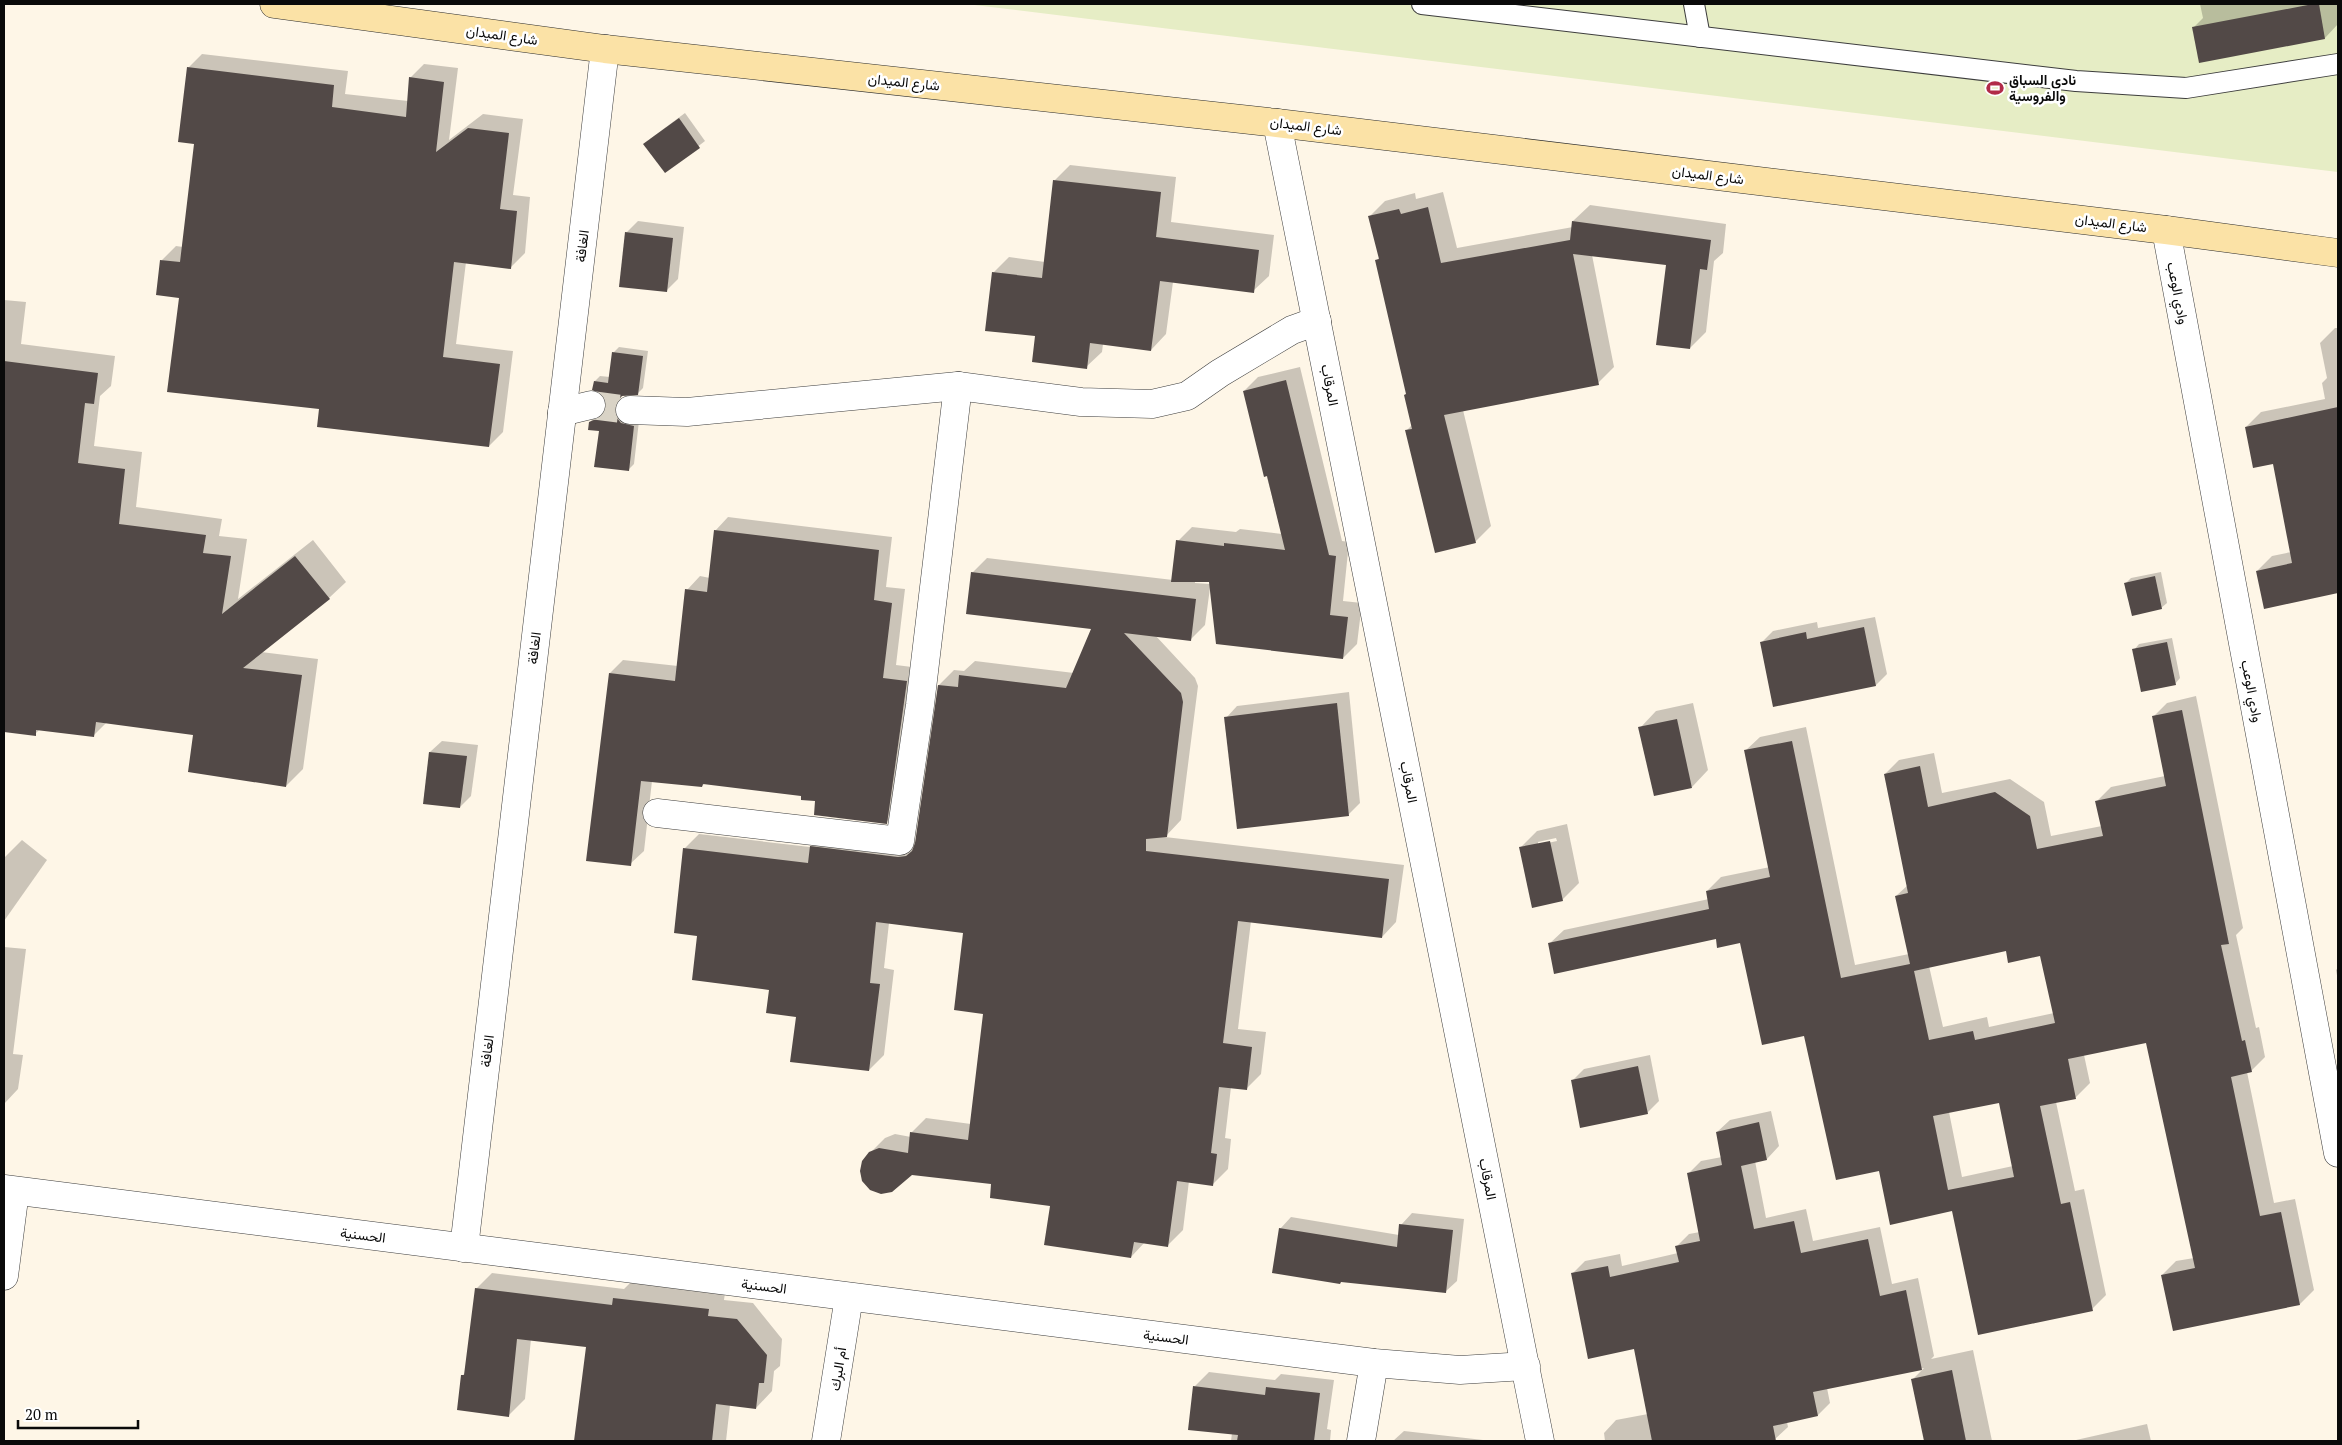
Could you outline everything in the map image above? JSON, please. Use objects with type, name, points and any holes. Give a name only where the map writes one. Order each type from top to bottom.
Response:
[{"type":"street","name":"شارع الميدان","points":[[274,4],[605,49],[1277,123],[2166,230],[2338,253]]},
{"type":"street","name":"الغافة","points":[[464,1248],[605,49]]},
{"type":"street","name":"المرقاب","points":[[1277,123],[1540,1441]]},
{"type":"street","name":"وادي الوعب","points":[[2166,230],[2338,1153]]},
{"type":"street","points":[[630,410],[687,412],[958,386],[1081,402],[1152,404],[1187,396],[1220,373],[1292,330],[1317,321]]},
{"type":"street","points":[[657,813],[900,840],[920,706],[958,386]]},
{"type":"street","points":[[562,412],[591,405]]},
{"type":"street","points":[[4,1276],[9,1190]]},
{"type":"street","name":"الحسنية","points":[[9,1190],[1374,1363],[1460,1370],[1526,1366]]},
{"type":"street","name":"أم البرك","points":[[826,1441],[849,1296]]},
{"type":"street","points":[[1361,1441],[1374,1363]]},
{"type":"lane","points":[[1422,4],[2076,81],[2186,88],[2338,64]]},
{"type":"lane","points":[[1694,4],[1700,37]]},
{"type":"green space","name":"نادي السباق والفروسية","points":[[966,4],[2338,4],[2338,172]]},
{"type":"building","points":[[2319,4],[2325,39],[2199,63],[2192,27]]},
{"type":"building","points":[[187,67],[334,85],[332,107],[406,117],[409,77],[444,82],[436,152],[468,128],[509,133],[500,209],[517,211],[511,269],[454,262],[443,357],[500,364],[489,447],[317,427],[319,409],[167,392],[179,298],[156,295],[160,260],[180,262],[194,144],[178,142]]},
{"type":"building","points":[[679,118],[700,148],[665,173],[643,144]]},
{"type":"building","points":[[1053,180],[1161,192],[1156,237],[1259,250],[1254,293],[1160,281],[1151,351],[1090,343],[1087,369],[1032,362],[1035,336],[985,331],[992,272],[1042,278]]},
{"type":"building","points":[[1428,207],[1441,263],[1570,240],[1572,221],[1711,240],[1707,270],[1700,269],[1690,349],[1656,345],[1666,265],[1573,254],[1599,385],[1444,415],[1476,543],[1435,553],[1405,430],[1412,429],[1404,395],[1406,394],[1375,260],[1379,259],[1368,216],[1399,209],[1401,214]]},
{"type":"building","points":[[625,232],[673,238],[667,292],[619,287]]},
{"type":"building","points":[[612,352],[643,356],[638,395],[622,396],[617,401],[614,409],[616,417],[621,423],[634,426],[629,471],[594,467],[599,431],[588,430],[589,422],[601,417],[606,410],[606,402],[603,395],[592,390],[594,381],[608,383]]},
{"type":"building","points":[[4,361],[98,373],[94,404],[85,403],[78,463],[125,469],[119,524],[206,535],[203,553],[231,556],[222,614],[295,556],[330,599],[243,668],[302,675],[286,787],[188,772],[193,735],[96,722],[94,737],[36,730],[36,736],[4,732]]},
{"type":"building","points":[[1286,380],[1329,555],[1336,556],[1330,615],[1348,617],[1343,659],[1216,644],[1209,582],[1171,582],[1176,540],[1224,546],[1224,543],[1285,550],[1267,476],[1264,477],[1243,391]]},
{"type":"building","points":[[2338,407],[2338,593],[2264,609],[2256,571],[2292,563],[2273,464],[2253,468],[2245,427]]},
{"type":"building","points":[[714,530],[879,550],[874,600],[892,603],[883,678],[907,681],[887,824],[814,815],[815,801],[801,800],[801,796],[703,784],[702,787],[641,781],[631,866],[586,861],[609,673],[675,681],[685,589],[707,592]]},
{"type":"building","points":[[971,572],[1196,599],[1191,641],[1124,633],[1181,693],[1183,702],[1167,837],[1146,839],[1146,851],[1389,879],[1382,938],[1238,921],[1223,1043],[1252,1047],[1247,1090],[1219,1087],[1211,1153],[1217,1154],[1213,1186],[1177,1181],[1168,1247],[1134,1242],[1131,1258],[1044,1245],[1050,1206],[990,1198],[991,1184],[912,1175],[892,1192],[881,1194],[870,1190],[862,1181],[860,1171],[862,1161],[869,1152],[879,1148],[908,1153],[910,1132],[968,1140],[983,1014],[954,1010],[963,933],[876,922],[870,983],[880,984],[869,1071],[790,1062],[796,1017],[766,1013],[769,990],[692,980],[697,936],[674,933],[683,848],[808,863],[810,846],[898,857],[906,856],[912,851],[915,843],[938,685],[958,687],[959,675],[1066,688],[1091,629],[966,614]]},
{"type":"building","points":[[2155,576],[2162,609],[2132,616],[2124,583]]},
{"type":"building","points":[[1864,627],[1876,686],[1773,707],[1760,642],[1806,632],[1807,639]]},
{"type":"building","points":[[2167,642],[2176,685],[2141,692],[2132,649]]},
{"type":"building","points":[[1337,703],[1349,816],[1237,829],[1224,717]]},
{"type":"building","points":[[2182,710],[2229,944],[2221,945],[2242,1041],[2245,1040],[2252,1072],[2231,1077],[2260,1216],[2281,1212],[2300,1305],[2173,1331],[2161,1275],[2195,1268],[2146,1043],[2068,1059],[2076,1099],[2040,1106],[2061,1204],[2070,1202],[2093,1311],[1978,1335],[1952,1211],[1890,1225],[1879,1171],[1836,1180],[1804,1036],[1762,1045],[1740,943],[1717,948],[1716,939],[1554,974],[1548,943],[1709,909],[1706,891],[1770,877],[1744,750],[1792,741],[1841,978],[1910,964],[1895,896],[1908,893],[1884,774],[1920,766],[1928,807],[1995,792],[2030,816],[2037,849],[2103,836],[2095,801],[2166,786],[2152,716]],"holes":[[[2006,951],[2008,963],[2040,956],[2055,1023],[1975,1040],[1973,1031],[1929,1040],[1914,971]],[[1999,1103],[2014,1177],[1948,1190],[1933,1116]]]},
{"type":"building","points":[[1677,719],[1692,788],[1654,796],[1638,727]]},
{"type":"building","points":[[429,752],[467,756],[460,808],[423,804]]},
{"type":"building","points":[[1550,841],[1563,901],[1532,908],[1519,847]]},
{"type":"building","points":[[1638,1066],[1648,1114],[1580,1128],[1571,1080]]},
{"type":"building","points":[[1759,1122],[1767,1160],[1741,1166],[1754,1229],[1794,1221],[1801,1253],[1868,1239],[1880,1296],[1906,1290],[1922,1370],[1813,1392],[1818,1416],[1773,1426],[1776,1441],[1652,1441],[1634,1349],[1588,1359],[1571,1273],[1608,1266],[1610,1277],[1679,1262],[1675,1246],[1700,1241],[1687,1173],[1722,1165],[1716,1132]]},
{"type":"building","points":[[1399,1224],[1453,1230],[1446,1293],[1341,1282],[1340,1284],[1272,1273],[1279,1228],[1397,1247]]},
{"type":"building","points":[[475,1288],[612,1305],[613,1298],[709,1309],[708,1316],[737,1319],[767,1355],[764,1383],[759,1383],[756,1409],[716,1404],[712,1441],[574,1441],[586,1347],[517,1339],[509,1417],[457,1410],[461,1375],[464,1375]]},
{"type":"building","points":[[1952,1370],[1966,1441],[1924,1441],[1911,1379]]},
{"type":"building","points":[[1193,1386],[1265,1395],[1266,1387],[1320,1393],[1314,1441],[1237,1441],[1238,1435],[1188,1430]]},
{"type":"tunnel","points":[[591,405],[630,410]]},
{"type":"place","name":"نادي السباق والفروسية","points":[[1995,88]]}]
